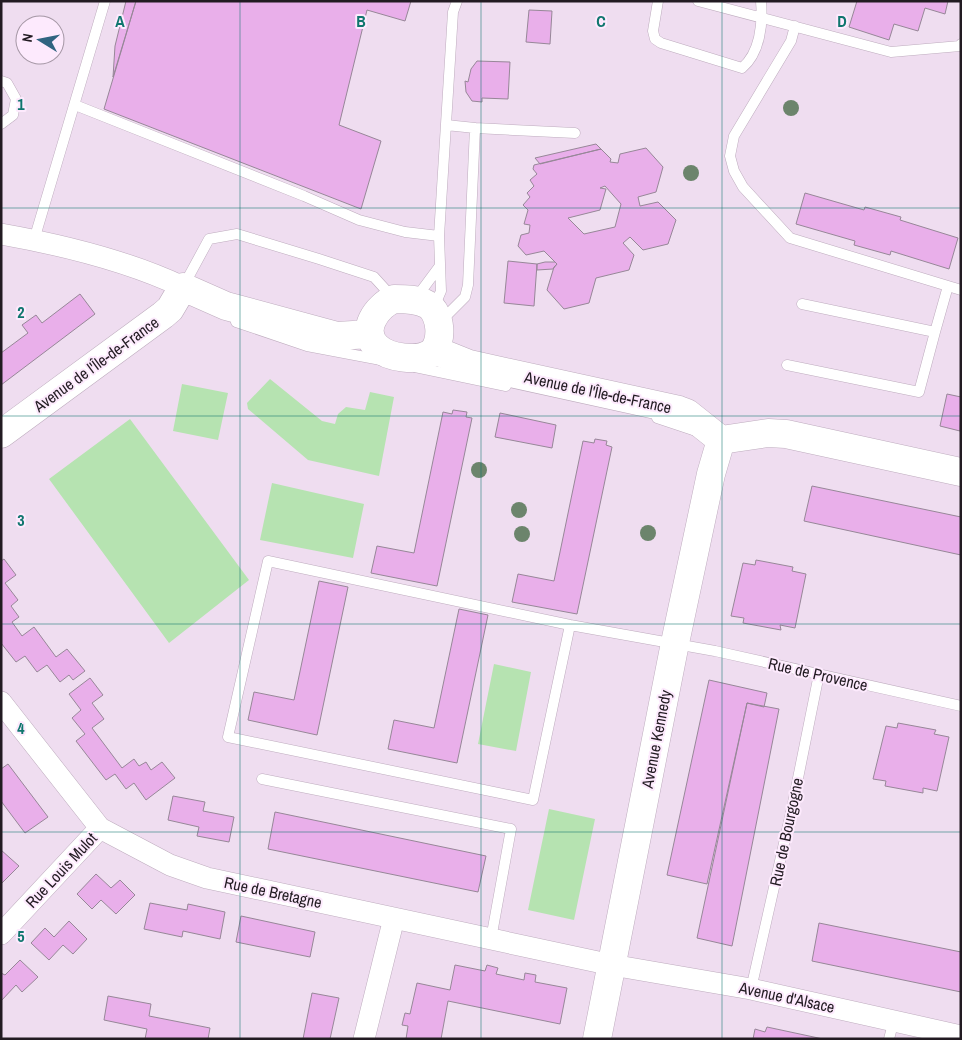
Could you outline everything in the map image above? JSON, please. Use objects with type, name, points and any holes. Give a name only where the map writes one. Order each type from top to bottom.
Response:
[{"type":"street","points":[[1,234],[34,240],[148,271],[226,306],[337,336],[370,334]]},
{"type":"street","name":"Avenue de l'Île-de-France","points":[[1,434],[163,315],[170,308],[183,287]]},
{"type":"street","points":[[380,306],[428,330],[429,354],[413,358],[394,355],[377,348],[370,334],[371,322],[380,306]]},
{"type":"street","name":"Avenue de l'Île-de-France","points":[[428,330],[687,413],[721,440]]},
{"type":"street","points":[[721,440],[768,433],[786,434],[961,472]]},
{"type":"street","name":"Avenue Kennedy","points":[[597,1039],[675,643],[711,474],[721,440]]},
{"type":"street","name":"Rue de Bretagne","points":[[1,702],[100,828],[170,865],[207,878],[612,965]]},
{"type":"street","name":"Rue Louis Mulot","points":[[1,934],[100,828]]},
{"type":"street","points":[[364,1039],[394,918]]},
{"type":"street","name":"Avenue d'Alsace","points":[[612,965],[751,989],[892,1029],[961,1036]]},
{"type":"lane","points":[[34,240],[105,1]]},
{"type":"lane","points":[[428,330],[441,291],[439,267],[446,126],[453,12],[457,1]]},
{"type":"lane","points":[[658,1],[653,31],[655,39],[661,43],[742,68],[752,59],[763,19],[761,1]]},
{"type":"lane","points":[[698,1],[891,52],[961,46]]},
{"type":"lane","points":[[796,26],[791,41],[734,136],[730,156],[734,171],[743,187],[790,238],[961,290]]},
{"type":"lane","points":[[1,81],[7,83],[16,99],[13,114],[1,124]]},
{"type":"lane","points":[[74,105],[304,196],[358,220],[405,232],[440,236]]},
{"type":"lane","points":[[446,126],[576,133]]},
{"type":"lane","points":[[475,128],[468,285],[465,297],[428,330],[307,346],[223,318],[183,287],[209,239],[237,234],[374,277],[428,330],[513,388]]},
{"type":"lane","points":[[428,330],[439,267]]},
{"type":"lane","points":[[787,364],[919,392],[948,286]]},
{"type":"lane","points":[[802,304],[935,332]]},
{"type":"lane","points":[[645,416],[721,440]]},
{"type":"lane","name":"Rue de Provence","points":[[570,624],[533,800],[228,737],[268,561],[570,624],[675,643],[961,706]]},
{"type":"lane","name":"Rue de Bourgogne","points":[[751,989],[790,816],[819,674]]},
{"type":"lane","points":[[262,779],[511,829],[491,939]]},
{"type":"green space","points":[[270,379],[322,421],[335,424],[338,414],[346,407],[365,410],[370,392],[394,397],[379,476],[308,460],[248,409],[247,403]]},
{"type":"green space","points":[[182,384],[228,393],[218,440],[173,431]]},
{"type":"green space","points":[[130,419],[249,580],[169,643],[49,479]]},
{"type":"green space","points":[[272,483],[364,504],[353,558],[260,540]]},
{"type":"green space","points":[[494,664],[531,672],[516,751],[478,744]]},
{"type":"green space","points":[[549,809],[595,819],[574,920],[528,910]]},
{"type":"building","points":[[126,1],[136,1],[113,77],[115,46]]},
{"type":"building","points":[[136,1],[411,1],[405,21],[367,10],[339,125],[381,141],[361,209],[104,109]]},
{"type":"building","points":[[857,1],[948,1],[945,14],[925,8],[918,31],[894,24],[889,40],[849,27]]},
{"type":"building","points":[[529,10],[552,11],[550,44],[526,42]]},
{"type":"building","points":[[477,61],[510,62],[508,99],[482,98],[482,102],[472,101],[466,92],[465,81],[468,82],[471,69]]},
{"type":"building","points":[[596,144],[601,149],[540,164],[535,158]]},
{"type":"building","points":[[646,148],[663,167],[656,192],[638,197],[640,206],[658,202],[676,220],[668,244],[643,250],[630,237],[623,243],[634,255],[629,270],[596,278],[589,303],[564,309],[547,290],[554,267],[557,264],[544,251],[526,255],[518,246],[521,235],[529,233],[530,225],[524,224],[528,210],[523,205],[530,197],[527,193],[534,186],[530,180],[537,174],[533,169],[534,165],[601,149],[611,159],[610,162],[618,163],[620,154]],"holes":[[[605,186],[621,204],[615,227],[584,234],[568,218],[600,210],[606,189],[600,188]]]},
{"type":"building","points":[[805,193],[864,210],[865,207],[901,217],[900,220],[958,238],[949,269],[891,251],[890,255],[854,245],[855,241],[796,224]]},
{"type":"building","points":[[508,261],[537,264],[534,306],[504,303]]},
{"type":"building","points":[[555,262],[557,264],[553,269],[537,270],[537,264]]},
{"type":"building","points":[[80,294],[95,314],[1,385],[1,353],[28,333],[22,325],[36,315],[42,323]]},
{"type":"building","points":[[947,394],[961,397],[960,431],[940,426]]},
{"type":"building","points":[[453,410],[467,412],[466,417],[472,418],[437,586],[371,573],[377,546],[414,553],[443,412],[452,414]]},
{"type":"building","points":[[500,413],[556,425],[552,448],[495,437]]},
{"type":"building","points":[[595,439],[607,441],[606,445],[612,447],[577,614],[512,602],[518,574],[554,581],[583,441],[594,443]]},
{"type":"building","points":[[812,486],[961,517],[961,555],[804,521]]},
{"type":"building","points":[[4,559],[16,575],[5,583],[18,600],[11,606],[19,617],[12,622],[22,636],[34,627],[56,657],[67,649],[85,671],[73,680],[69,675],[60,682],[47,665],[37,672],[25,656],[16,662],[1,643],[1,561]]},
{"type":"building","points":[[756,560],[793,567],[792,571],[806,574],[795,628],[780,625],[781,630],[743,623],[744,618],[731,616],[743,563],[755,565]]},
{"type":"building","points":[[319,581],[348,587],[317,735],[248,720],[254,692],[294,700]]},
{"type":"building","points":[[459,609],[488,615],[457,763],[388,749],[394,720],[434,728]]},
{"type":"building","points":[[90,678],[103,695],[92,703],[104,719],[92,728],[122,768],[134,759],[139,766],[146,762],[151,770],[162,762],[175,778],[146,800],[134,783],[126,789],[115,774],[106,780],[76,741],[85,734],[72,718],[81,710],[69,694]]},
{"type":"building","points":[[709,680],[767,693],[764,707],[747,703],[707,884],[667,875]]},
{"type":"building","points":[[747,703],[779,709],[732,946],[697,938]]},
{"type":"building","points":[[898,723],[936,730],[934,734],[949,737],[937,791],[923,788],[923,793],[885,786],[886,781],[873,779],[886,726],[897,728]]},
{"type":"building","points":[[8,764],[48,817],[25,833],[1,801],[1,769]]},
{"type":"building","points":[[173,796],[205,802],[203,811],[234,817],[229,842],[197,836],[199,827],[168,820]]},
{"type":"building","points":[[275,812],[486,856],[478,892],[268,849]]},
{"type":"building","points":[[1,850],[19,866],[1,884]]},
{"type":"building","points":[[96,874],[111,888],[120,880],[135,895],[116,914],[101,900],[92,909],[77,894]]},
{"type":"building","points":[[150,903],[187,910],[188,904],[225,912],[220,939],[183,931],[182,937],[144,929]]},
{"type":"building","points":[[241,916],[315,932],[310,957],[236,942]]},
{"type":"building","points":[[69,921],[87,939],[73,954],[63,945],[49,960],[31,943],[45,928],[54,937]]},
{"type":"building","points":[[819,923],[961,952],[961,992],[812,961]]},
{"type":"building","points":[[20,960],[38,977],[22,992],[16,985],[1,1001],[1,973],[5,975]]},
{"type":"building","points":[[455,965],[485,971],[487,965],[498,968],[496,974],[524,980],[525,973],[536,975],[535,982],[567,988],[560,1024],[448,1001],[441,1039],[406,1039],[408,1026],[402,1025],[405,1013],[410,1014],[417,983],[450,990]]},
{"type":"building","points":[[312,993],[339,998],[330,1039],[303,1039]]},
{"type":"building","points":[[108,996],[151,1004],[149,1016],[210,1028],[208,1039],[145,1039],[147,1029],[104,1020]]},
{"type":"building","points":[[767,1027],[823,1039],[753,1039],[755,1029],[765,1032]]}]
